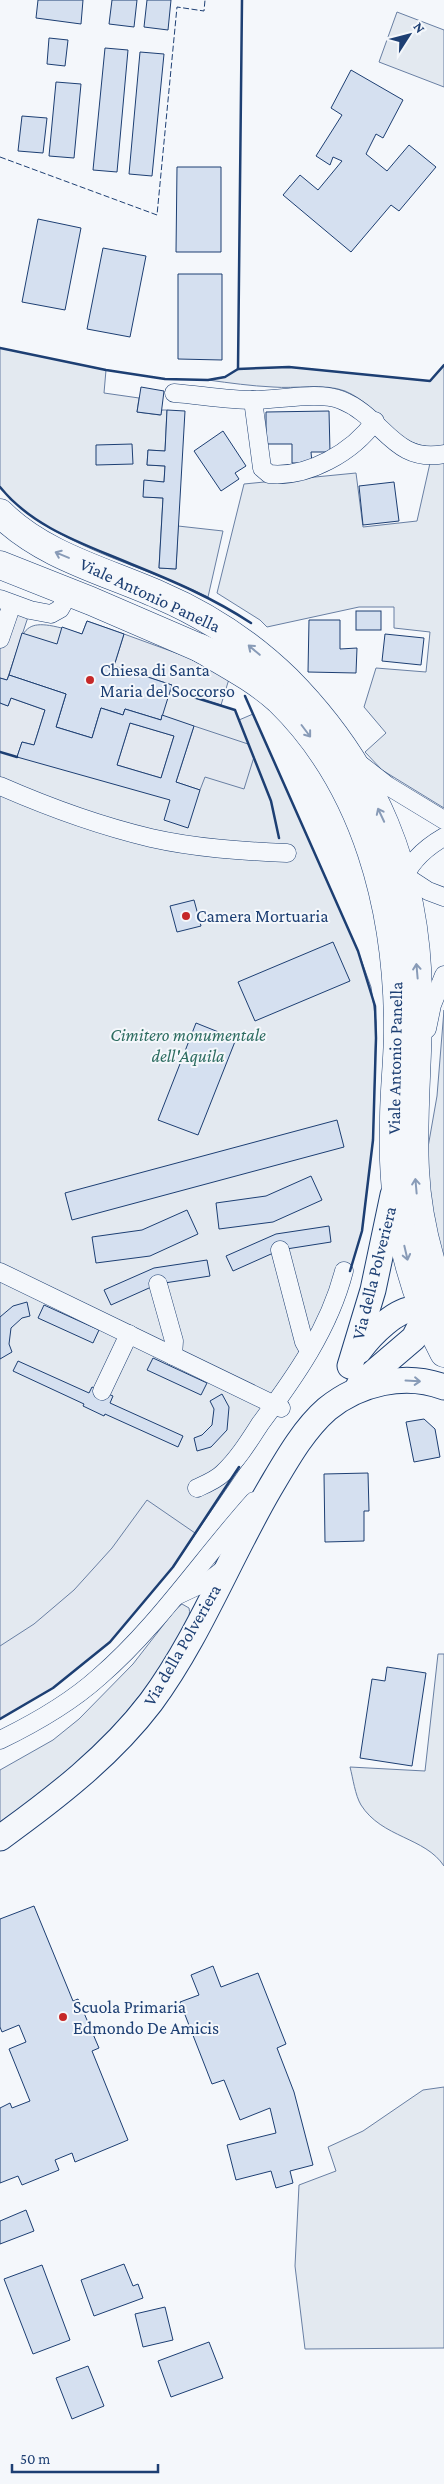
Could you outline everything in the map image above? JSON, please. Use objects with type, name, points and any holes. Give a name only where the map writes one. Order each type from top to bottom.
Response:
[{"type":"main road","name":"Viale Antonio Panella","points":[[0,513],[16,528],[46,548],[159,594],[223,627],[256,651],[313,708],[339,741],[362,777],[380,812],[404,877],[418,978],[416,1182],[419,1210],[430,1258],[444,1353]]},
{"type":"main road","name":"Viale Antonio Panella","points":[[0,565],[200,648],[289,691],[313,708]]},
{"type":"main road","name":"Viale Antonio Panella","points":[[200,648],[264,688],[290,711],[316,744],[354,809],[376,860],[384,891],[394,958],[398,1029],[394,1120],[395,1180],[402,1238],[437,1314]]},
{"type":"main road","name":"Via della Polveriera","points":[[350,1366],[387,1234],[395,1180]]},
{"type":"main road","name":"Via della Polveriera","points":[[0,1838],[86,1771],[137,1720],[165,1682],[278,1474],[300,1441],[321,1415],[350,1366],[370,1338],[388,1320],[409,1310],[417,1309],[437,1314]]},
{"type":"main road","name":"Via della Polveriera","points":[[321,1415],[412,1340],[419,1329],[437,1314]]},
{"type":"main road","name":"Via della Polveriera","points":[[341,1399],[374,1384],[398,1380],[425,1382],[444,1387]]},
{"type":"street","points":[[174,393],[253,400],[332,397],[349,403],[375,422],[410,453],[424,457],[444,454]]},
{"type":"street","points":[[253,400],[262,468],[269,474],[298,471],[318,466],[359,439],[375,422]]},
{"type":"street","points":[[0,639],[6,601],[51,614],[60,609],[69,593]]},
{"type":"street","points":[[339,741],[375,777],[444,820]]},
{"type":"street","points":[[0,786],[90,820],[151,838],[195,846],[287,853]]},
{"type":"street","points":[[354,809],[373,839],[404,877],[428,891],[444,896]]},
{"type":"street","points":[[394,958],[398,900],[404,877],[418,856],[427,847],[444,837]]},
{"type":"street","points":[[416,1091],[430,1011],[444,975]]},
{"type":"street","points":[[280,1250],[304,1342],[310,1351]]},
{"type":"street","points":[[197,1488],[214,1479],[233,1463],[278,1406],[329,1317],[344,1271]]},
{"type":"street","points":[[0,1272],[278,1406]]},
{"type":"street","points":[[158,1284],[174,1341],[173,1356]]},
{"type":"street","points":[[102,1391],[129,1334]]},
{"type":"street","points":[[0,1740],[40,1720],[86,1689],[130,1647],[175,1597],[278,1474]]},
{"type":"street","points":[[175,1597],[210,1580],[227,1567],[224,1559],[216,1556],[195,1571]]},
{"type":"street","points":[[175,1597],[187,1593],[196,1597],[201,1607],[200,1620]]},
{"type":"green space","points":[[397,12],[444,30],[444,87],[379,62]]},
{"type":"green space","points":[[0,348],[106,370],[104,393],[139,398],[137,412],[160,415],[162,410],[167,410],[165,451],[148,450],[147,465],[165,466],[164,482],[144,481],[144,497],[163,498],[159,568],[176,569],[178,526],[223,531],[208,597],[69,538],[43,524],[19,507],[0,487]]},
{"type":"green space","points":[[444,365],[444,447],[427,446],[412,442],[401,436],[371,408],[345,391],[328,387],[265,387],[208,380],[225,377],[238,369],[289,367],[430,381]]},
{"type":"green space","points":[[444,461],[444,808],[382,770],[365,752],[386,733],[364,707],[376,668],[426,672],[430,632],[394,628],[394,607],[359,607],[267,627],[260,620],[217,593],[244,484],[356,473],[363,527],[417,521],[430,463]]},
{"type":"green space","name":"Cimitero monumentale dell'Aquila","points":[[87,621],[124,634],[114,666],[172,685],[171,690],[235,710],[239,720],[253,714],[358,951],[371,987],[376,1022],[373,1140],[362,1231],[335,1322],[293,1391],[173,1567],[110,1642],[53,1688],[0,1719],[0,678],[7,680],[17,647],[28,629],[35,625],[46,625],[82,634]]},
{"type":"green space","points":[[444,1010],[444,1273],[433,1233],[427,1153],[437,1096]]},
{"type":"green space","points":[[182,1604],[189,1608],[190,1612],[186,1624],[160,1667],[122,1717],[77,1763],[0,1822],[0,1770],[53,1740],[79,1719],[133,1664],[175,1610]]},
{"type":"green space","points":[[438,1654],[444,1654],[444,1866],[436,1856],[426,1849],[391,1831],[370,1816],[359,1801],[350,1767],[425,1771]]},
{"type":"green space","points":[[444,2087],[444,2348],[305,2349],[295,2266],[299,2185],[336,2171],[328,2147],[363,2131],[423,2090]]},
{"type":"shaded area","points":[[0,591],[32,605],[7,680],[0,678]]},
{"type":"shaded area","points":[[124,634],[190,658],[229,679],[221,705],[171,690],[172,685],[114,666]]},
{"type":"shaded area","points":[[11,698],[45,710],[34,745],[22,742],[17,757],[0,752],[0,703],[8,706]]},
{"type":"shaded area","points":[[130,723],[174,736],[161,778],[117,765]]},
{"type":"shaded area","points":[[194,726],[248,744],[254,757],[244,789],[205,777],[200,790],[176,782]]},
{"type":"shaded area","points":[[147,1500],[195,1533],[173,1567],[110,1642],[53,1688],[0,1719],[0,1646],[34,1624],[74,1590],[112,1548]]},
{"type":"building","points":[[38,0],[83,0],[81,24],[36,18]]},
{"type":"building","points":[[112,0],[137,0],[134,27],[109,24]]},
{"type":"building","points":[[147,0],[171,0],[168,30],[144,27]]},
{"type":"building","points":[[49,38],[68,40],[65,66],[47,64]]},
{"type":"building","points":[[105,48],[128,50],[117,172],[93,170]]},
{"type":"building","points":[[140,52],[164,54],[152,176],[129,174]]},
{"type":"building","points":[[351,70],[403,100],[383,138],[376,134],[366,154],[387,171],[409,145],[436,167],[399,211],[391,205],[351,252],[283,195],[300,175],[318,190],[342,161],[333,157],[330,165],[316,156],[342,115],[331,108]]},
{"type":"building","points":[[56,82],[81,84],[74,158],[49,156]]},
{"type":"building","points":[[22,116],[47,118],[43,153],[18,151]]},
{"type":"building","points":[[177,167],[221,167],[221,252],[176,252]]},
{"type":"building","points":[[38,219],[81,228],[65,310],[22,302]]},
{"type":"building","points":[[103,248],[146,256],[130,337],[87,329]]},
{"type":"building","points":[[178,274],[222,274],[222,360],[178,359]]},
{"type":"building","points":[[141,387],[164,391],[161,415],[137,412]]},
{"type":"building","points":[[167,410],[185,411],[176,569],[159,568],[163,498],[143,497],[144,480],[164,482],[165,466],[147,465],[148,450],[165,451]]},
{"type":"building","points":[[329,411],[330,452],[311,452],[312,463],[292,463],[292,444],[266,444],[266,412]]},
{"type":"building","points":[[223,431],[246,466],[235,473],[239,479],[221,491],[194,451]]},
{"type":"building","points":[[132,444],[133,464],[96,465],[96,445]]},
{"type":"building","points":[[394,482],[399,521],[363,525],[359,486]]},
{"type":"building","points":[[356,611],[381,611],[381,630],[356,630]]},
{"type":"building","points":[[309,620],[340,620],[340,649],[357,648],[356,673],[308,672]]},
{"type":"building","name":"Chiesa di Santa Maria del Soccorso","points":[[87,621],[124,634],[114,666],[172,685],[161,720],[125,709],[123,715],[101,708],[92,738],[56,727],[66,694],[9,675],[22,633],[57,644],[62,627],[82,634]]},
{"type":"building","points":[[385,634],[424,638],[421,665],[382,661]]},
{"type":"building","points":[[9,675],[66,694],[56,727],[92,738],[101,708],[123,715],[125,709],[161,720],[162,715],[194,726],[176,782],[200,790],[188,828],[164,820],[170,800],[17,757],[22,742],[34,745],[45,710],[11,698],[8,706],[0,703],[0,678],[7,680]],"holes":[[[130,723],[174,736],[161,778],[117,765]]]},
{"type":"building","name":"Camera Mortuaria","points":[[194,900],[201,926],[177,932],[170,906]]},
{"type":"building","points":[[333,942],[350,981],[255,1021],[238,982]]},
{"type":"building","points":[[196,1023],[236,1039],[198,1135],[158,1120]]},
{"type":"building","points":[[337,1120],[344,1147],[72,1220],[65,1193]]},
{"type":"building","points":[[311,1176],[322,1200],[273,1222],[219,1229],[216,1203],[266,1196]]},
{"type":"building","points":[[187,1210],[198,1234],[150,1256],[96,1263],[92,1237],[142,1230]]},
{"type":"building","points":[[329,1226],[331,1242],[280,1250],[233,1271],[226,1256],[276,1234]]},
{"type":"building","points":[[207,1260],[210,1276],[158,1284],[111,1305],[104,1290],[154,1268]]},
{"type":"building","points":[[27,1302],[30,1316],[22,1318],[11,1328],[9,1344],[12,1352],[0,1359],[0,1317],[13,1306]]},
{"type":"building","points":[[44,1305],[99,1330],[93,1343],[38,1318]]},
{"type":"building","points":[[153,1358],[207,1383],[201,1395],[147,1370]]},
{"type":"building","points":[[18,1361],[89,1393],[92,1387],[113,1396],[110,1403],[183,1436],[178,1447],[105,1414],[104,1416],[83,1406],[84,1404],[13,1371]]},
{"type":"building","points":[[222,1394],[229,1407],[227,1430],[211,1447],[197,1451],[194,1438],[202,1435],[212,1425],[214,1409],[210,1401]]},
{"type":"building","points":[[424,1419],[435,1429],[440,1457],[414,1462],[406,1422]]},
{"type":"building","points":[[368,1473],[369,1511],[364,1511],[364,1541],[325,1542],[324,1474]]},
{"type":"building","points":[[387,1667],[426,1673],[412,1766],[360,1758],[372,1679],[385,1681]]},
{"type":"building","points":[[34,1906],[73,2001],[78,1999],[99,2048],[92,2051],[128,2140],[75,2162],[72,2153],[55,2160],[59,2170],[22,2185],[18,2176],[0,2183],[0,2108],[10,2103],[12,2108],[30,2101],[9,2049],[26,2042],[19,2025],[2,2032],[0,2027],[0,1919]]},
{"type":"building","points":[[213,1966],[221,1987],[258,1973],[286,2044],[277,2048],[294,2092],[313,2165],[290,2171],[293,2183],[276,2188],[271,2171],[236,2180],[227,2145],[276,2133],[270,2108],[240,2120],[224,2080],[212,2084],[180,2002],[199,1995],[191,1975]]},
{"type":"building","points":[[26,2210],[34,2231],[0,2244],[0,2221]]},
{"type":"building","points":[[124,2264],[133,2286],[138,2284],[143,2298],[94,2316],[81,2280]]},
{"type":"building","points":[[42,2265],[70,2340],[33,2354],[4,2279]]},
{"type":"building","points":[[165,2307],[173,2340],[143,2347],[135,2314]]},
{"type":"building","points":[[209,2342],[223,2378],[171,2397],[158,2361]]},
{"type":"building","points":[[88,2366],[104,2406],[72,2419],[56,2378]]},
{"type":"fence","points":[[0,157],[157,215],[177,7],[204,11],[205,0]]},
{"type":"wall","points":[[238,369],[242,0]]},
{"type":"wall","points":[[0,348],[106,370],[165,379],[208,380],[225,377],[238,369],[289,367],[430,381],[444,365]]},
{"type":"wall","points":[[0,487],[28,514],[60,533],[192,590],[251,623]]},
{"type":"wall","points":[[171,690],[235,710],[271,801],[279,838]]},
{"type":"wall","points":[[245,696],[358,951],[375,1006],[373,1140],[362,1231],[350,1271]]},
{"type":"wall","points":[[0,752],[17,757]]},
{"type":"wall","points":[[0,1719],[53,1688],[110,1642],[173,1567],[239,1467]]},
{"type":"place","name":"Chiesa di Santa Maria del Soccorso","points":[[90,680]]},
{"type":"place","name":"Camera Mortuaria","points":[[186,916]]},
{"type":"place","name":"Scuola Primaria Edmondo De Amicis","points":[[63,2017]]}]
